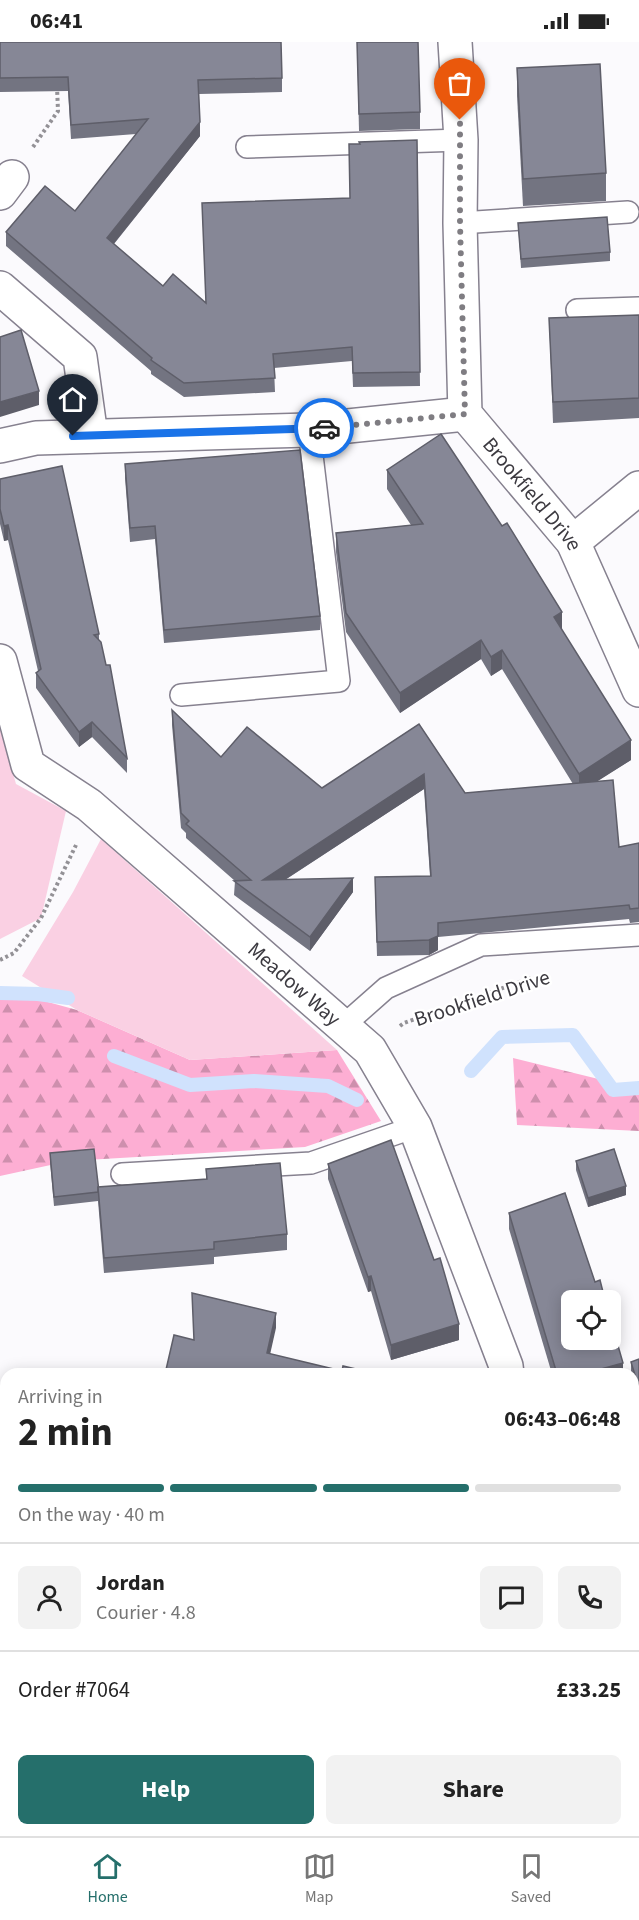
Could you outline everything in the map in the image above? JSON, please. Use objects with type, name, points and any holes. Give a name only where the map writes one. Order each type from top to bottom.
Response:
[{"type":"street","points":[[0,446],[36,438],[309,430],[465,414],[460,223],[461,140],[455,42]]},
{"type":"street","points":[[0,288],[80,357],[91,436]]},
{"type":"street","name":"Brookfield Drive","points":[[465,414],[573,542],[639,690]]},
{"type":"street","points":[[573,542],[639,488]]},
{"type":"street","name":"Meadow Way","points":[[0,661],[28,765],[89,805],[370,1050],[415,1127],[506,1368]]},
{"type":"lane","points":[[247,147],[461,140]]},
{"type":"lane","points":[[460,223],[628,212]]},
{"type":"lane","points":[[577,310],[639,308]]},
{"type":"lane","points":[[181,695],[339,681],[309,430]]},
{"type":"lane","points":[[343,1026],[386,988],[481,945],[639,934]]},
{"type":"lane","points":[[122,1174],[311,1163],[415,1127]]},
{"type":"path","points":[[6,185],[58,111],[57,77]]},
{"type":"path","points":[[0,960],[14,953],[41,918],[73,855],[89,805]]},
{"type":"path","name":"Brookfield Drive","points":[[370,1050],[404,1023],[532,978]]},
{"type":"green space","points":[[15,993],[77,1010],[190,1060],[337,1050],[381,1121],[305,1147],[69,1161],[0,1176],[0,997]]},
{"type":"green space","points":[[513,1058],[639,1089],[639,1131],[517,1125]]},
{"type":"shaded area","points":[[0,728],[16,784],[66,811],[41,918],[0,939]]},
{"type":"shaded area","points":[[101,839],[337,1050],[190,1060],[77,1010],[22,976],[73,892]]},
{"type":"building","points":[[0,42],[281,42],[282,78],[198,80],[200,122],[107,238],[163,286],[173,274],[206,303],[202,203],[350,198],[349,144],[417,140],[420,372],[353,373],[352,347],[273,354],[275,378],[184,383],[151,360],[152,358],[6,232],[45,186],[75,211],[148,119],[71,125],[68,77],[0,78]]},
{"type":"building","points":[[357,42],[418,42],[420,112],[359,114]]},
{"type":"building","points":[[600,64],[606,173],[523,179],[517,68]]},
{"type":"building","points":[[607,217],[610,252],[521,259],[518,223]]},
{"type":"building","points":[[639,315],[639,398],[553,402],[549,318]]},
{"type":"building","points":[[21,330],[39,391],[0,402],[0,337]]},
{"type":"building","points":[[441,434],[502,526],[507,523],[562,612],[554,617],[631,740],[579,774],[502,650],[491,657],[481,640],[400,693],[346,613],[336,533],[423,524],[387,470]]},
{"type":"building","points":[[300,450],[320,616],[164,630],[155,526],[130,528],[125,464]]},
{"type":"building","points":[[62,466],[99,634],[94,635],[101,642],[106,665],[110,665],[127,758],[92,722],[79,732],[36,673],[41,669],[8,525],[4,526],[0,509],[0,479]]},
{"type":"building","points":[[172,710],[221,757],[247,727],[322,788],[419,724],[465,793],[613,780],[619,847],[639,843],[639,908],[630,909],[629,905],[438,923],[438,936],[429,940],[377,942],[375,877],[431,876],[424,774],[263,880],[353,878],[310,937],[234,881],[251,880],[186,824],[189,821],[181,813]]},
{"type":"building","points":[[391,1140],[434,1260],[440,1258],[459,1324],[391,1345],[371,1276],[368,1277],[328,1164]]},
{"type":"building","points":[[94,1149],[99,1192],[98,1187],[98,1192],[54,1197],[50,1153]]},
{"type":"building","points":[[614,1149],[626,1186],[588,1198],[576,1161]]},
{"type":"building","points":[[280,1163],[287,1234],[214,1242],[214,1249],[104,1258],[98,1187],[207,1179],[206,1169]]},
{"type":"building","points":[[565,1193],[595,1282],[600,1280],[602,1290],[561,1290],[561,1350],[619,1350],[623,1363],[605,1368],[555,1368],[509,1213]]},
{"type":"building","points":[[192,1293],[276,1313],[267,1353],[330,1368],[166,1368],[174,1335],[194,1340]]},
{"type":"building","points":[[639,1359],[639,1368],[633,1368],[631,1362]]},
{"type":"waterway","points":[[0,993],[68,998]]},
{"type":"waterway","points":[[471,1071],[502,1037],[573,1035],[613,1090],[639,1088]]},
{"type":"waterway","points":[[114,1056],[190,1085],[254,1081],[328,1086],[357,1100]]},
{"type":"way so far","points":[[324,428],[465,414],[460,120]]},
{"type":"route","points":[[73,436],[324,428]]}]
